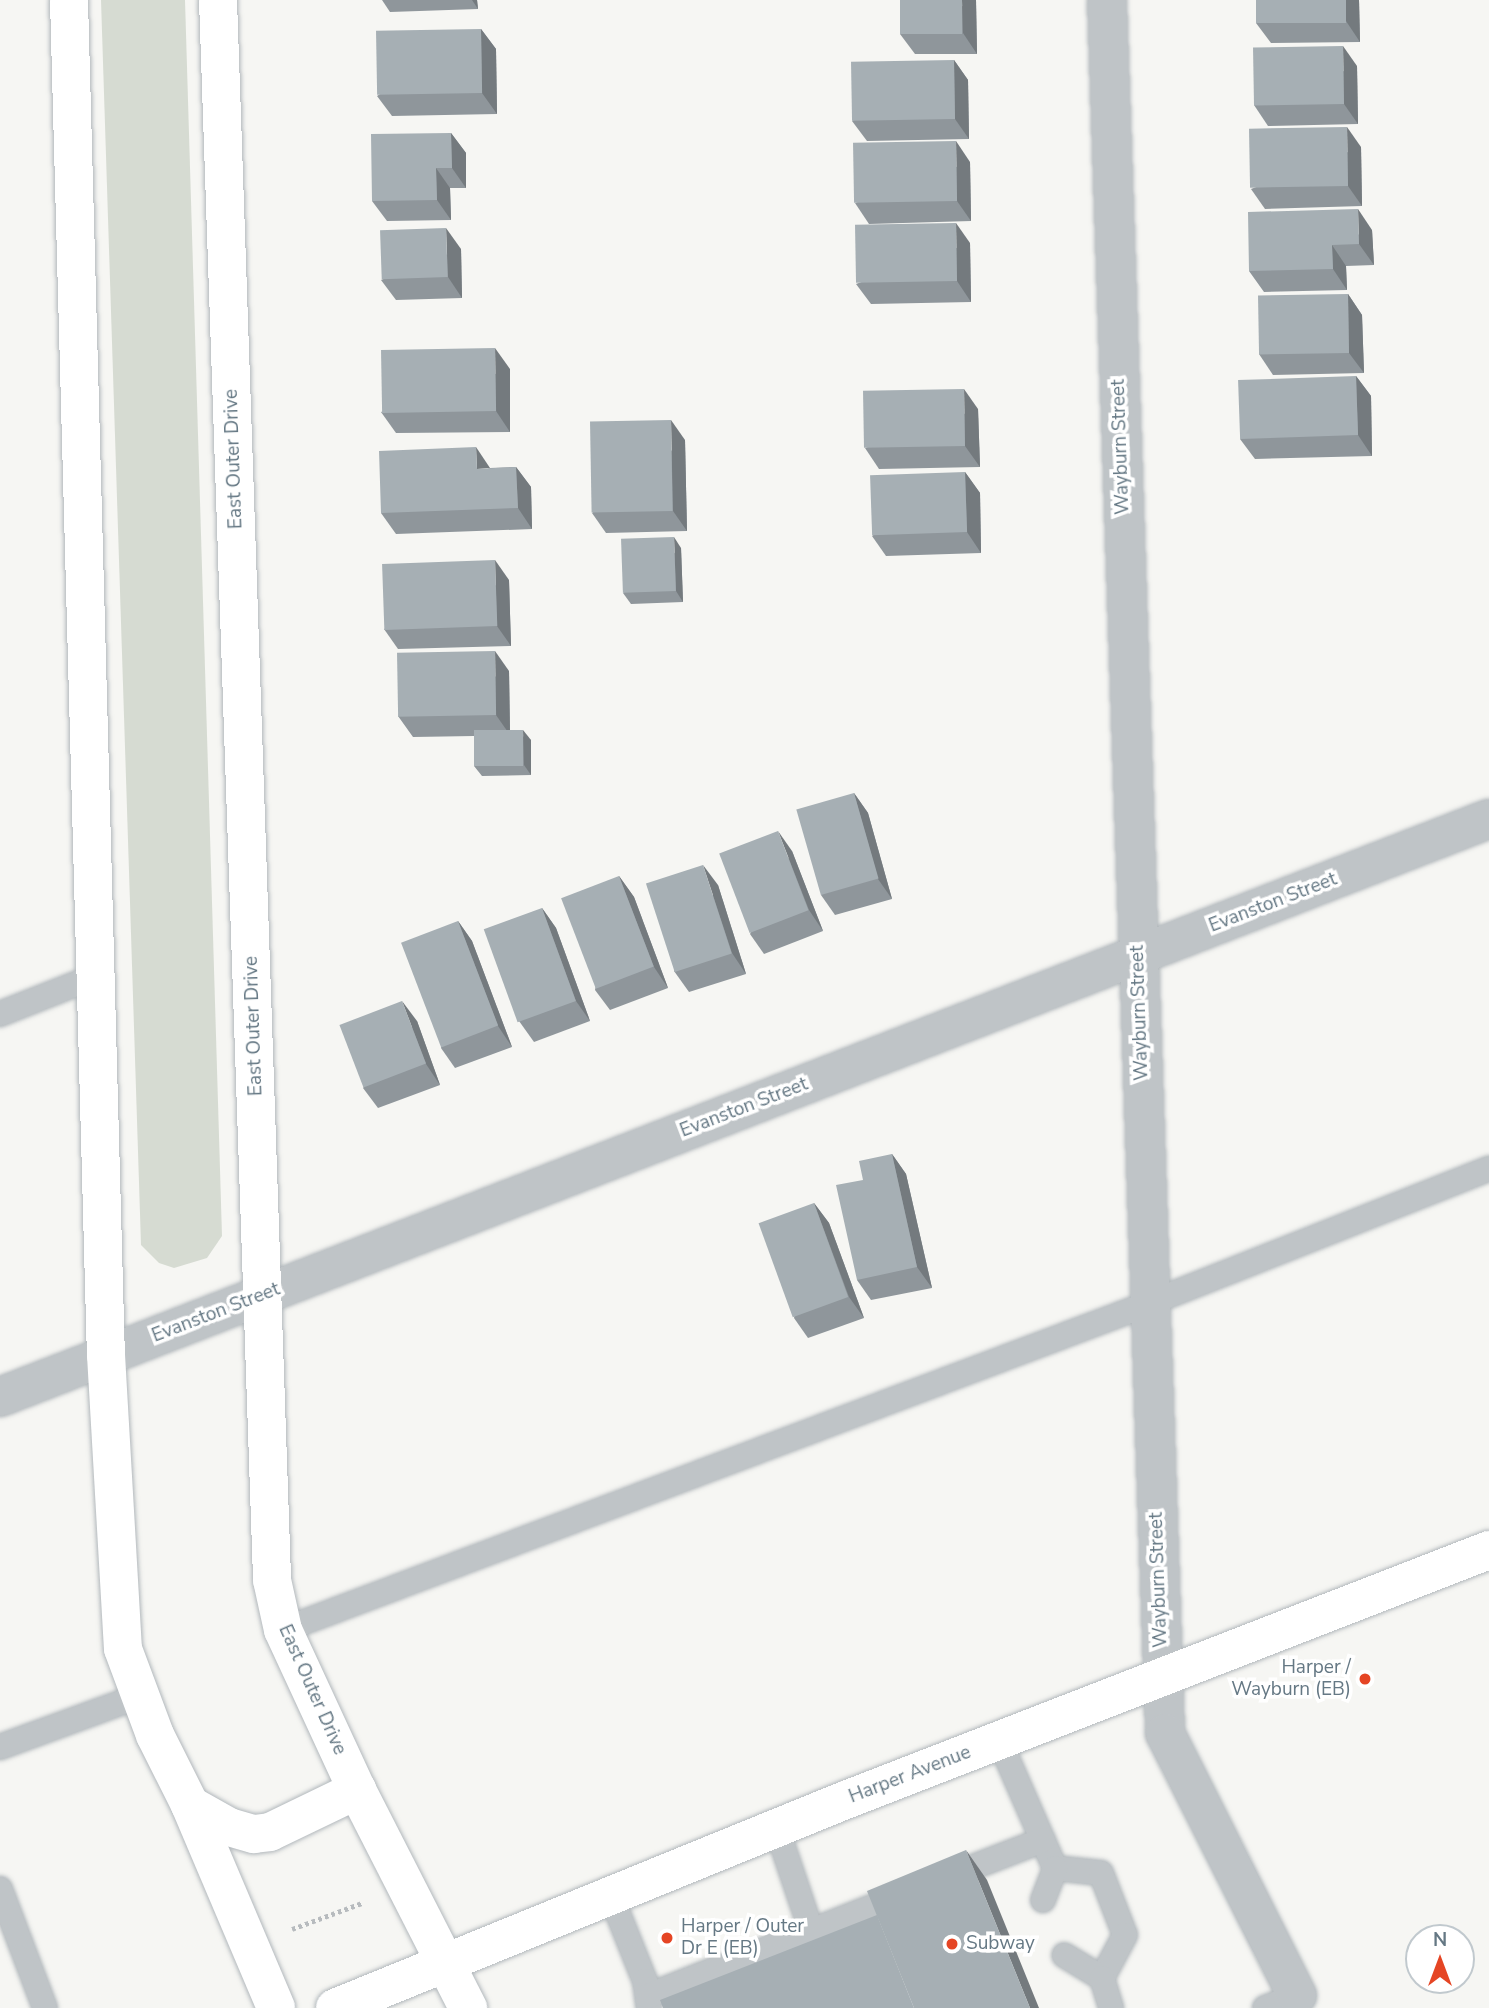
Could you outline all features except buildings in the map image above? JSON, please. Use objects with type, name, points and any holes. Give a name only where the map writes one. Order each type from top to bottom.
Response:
[{"type":"street","points":[[69,0],[106,1355],[115,1574],[123,1649],[139,1696],[191,1805],[276,2008]]},
{"type":"street","name":"East Outer Drive","points":[[218,0],[272,1580],[283,1630],[357,1790],[468,2008]]},
{"type":"street","name":"Wayburn Street","points":[[1107,0],[1166,1733],[1281,2002]]},
{"type":"street","name":"Evanston Street","points":[[0,1397],[1489,819]]},
{"type":"street","name":"Harper Avenue","points":[[335,2008],[999,1740],[1489,1550]]},
{"type":"street","points":[[191,1805],[229,1827],[254,1834],[270,1832],[357,1790]]},
{"type":"lane","points":[[0,1014],[96,976]]},
{"type":"lane","points":[[283,1630],[1150,1303],[1489,1169]]},
{"type":"lane","points":[[0,1747],[139,1696]]},
{"type":"lane","points":[[999,1740],[1055,1868],[1043,1900]]},
{"type":"lane","points":[[777,1829],[811,1930]]},
{"type":"lane","points":[[611,1896],[648,2002],[811,1930],[856,1925],[1043,1840]]},
{"type":"lane","points":[[1055,1868],[1101,1873],[1125,1936],[1102,1978]]},
{"type":"lane","points":[[0,1889],[45,2008]]},
{"type":"lane","points":[[1064,1955],[1102,1978],[1111,2008]]},
{"type":"path","points":[[291,1929],[367,1901]]},
{"type":"shaded area","points":[[101,0],[185,0],[222,1236],[207,1258],[174,1268],[159,1263],[141,1245]]},
{"type":"place","name":"Harper / Wayburn (EB)","points":[[1365,1679]]},
{"type":"place","name":"Harper / Outer Dr E (EB)","points":[[667,1938]]},
{"type":"place","name":"Subway","points":[[952,1944]]}]
